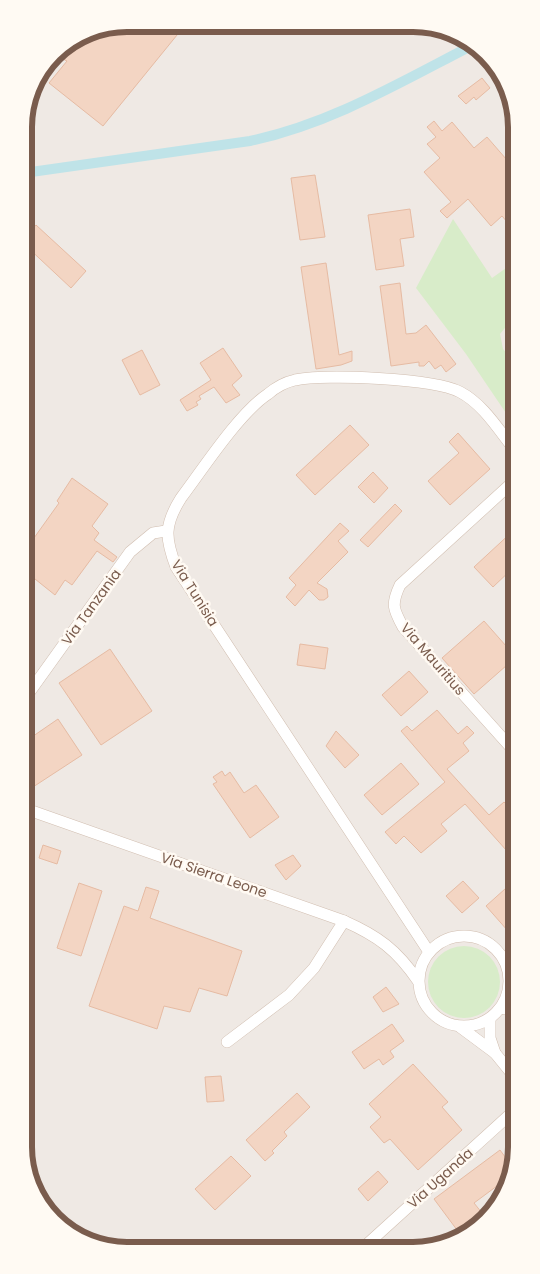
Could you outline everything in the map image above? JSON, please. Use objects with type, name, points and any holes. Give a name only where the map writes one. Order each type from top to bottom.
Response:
[{"type":"street","points":[[166,532],[171,514],[181,498],[252,406],[267,394],[293,380],[377,379],[440,385],[458,391],[472,400],[508,442]]},
{"type":"street","name":"Via Mauritius","points":[[507,744],[403,627],[395,613],[393,600],[400,585],[508,487]]},
{"type":"street","name":"Via Tanzania","points":[[32,688],[130,552],[153,533],[166,532]]},
{"type":"street","name":"Via Tunisia","points":[[166,532],[169,550],[176,567],[427,955]]},
{"type":"street","name":"Via Sierra Leone","points":[[32,811],[344,921],[364,930],[397,952],[418,981]]},
{"type":"street","points":[[227,1042],[289,995],[314,968],[344,921]]},
{"type":"street","points":[[496,1053],[460,1027],[443,1022],[428,1009],[421,995],[418,981],[427,955],[443,941],[457,936],[473,936],[484,940],[507,960]]},
{"type":"street","name":"Via Sierra Leone","points":[[397,952],[427,955]]},
{"type":"street","points":[[460,1027],[476,1026],[490,1019],[507,999]]},
{"type":"street","points":[[501,1008],[507,1009]]},
{"type":"street","points":[[490,1019],[490,1038],[496,1053],[507,1067]]},
{"type":"street","name":"Via Uganda","points":[[370,1242],[507,1117]]},
{"type":"shaded area","points":[[412,32],[431,34],[455,42],[475,56],[495,80],[504,103],[508,128],[507,1153],[506,1165],[500,1183],[495,1194],[484,1209],[460,1229],[437,1238],[412,1242],[128,1242],[109,1240],[85,1232],[65,1218],[45,1194],[36,1171],[32,1146],[33,115],[45,80],[60,60],[85,42],[109,34]]},
{"type":"green space","points":[[453,219],[492,278],[508,267],[508,324],[500,334],[503,349],[508,355],[508,416],[466,354],[416,288]]},
{"type":"green space","points":[[471,946],[490,956],[498,968],[500,982],[498,996],[490,1008],[478,1016],[457,1018],[438,1008],[430,996],[428,975],[438,956],[450,948]]},
{"type":"building","points":[[179,33],[103,126],[49,83],[67,61],[62,58],[73,50],[75,51],[85,42],[109,34]]},
{"type":"building","points":[[482,78],[490,88],[476,100],[474,97],[466,104],[458,96]]},
{"type":"building","points":[[434,121],[442,131],[452,122],[474,148],[487,137],[508,161],[508,223],[502,216],[491,226],[468,199],[447,218],[440,211],[451,202],[424,172],[440,158],[427,144],[436,137],[427,127]]},
{"type":"building","points":[[315,175],[325,237],[300,240],[291,178]]},
{"type":"building","points":[[410,209],[414,237],[400,239],[404,266],[376,270],[368,215]]},
{"type":"building","points":[[36,225],[86,271],[71,288],[33,252],[33,228]]},
{"type":"building","points":[[326,263],[339,355],[352,351],[352,361],[341,365],[316,369],[301,267]]},
{"type":"building","points":[[400,283],[406,334],[416,333],[426,325],[456,364],[446,372],[441,365],[435,369],[429,361],[424,366],[419,366],[419,362],[391,366],[380,286]]},
{"type":"building","points":[[223,348],[242,376],[232,385],[240,395],[226,403],[214,387],[199,396],[201,399],[196,402],[198,405],[187,411],[180,400],[211,380],[200,363]]},
{"type":"building","points":[[142,350],[160,385],[140,395],[122,360]]},
{"type":"building","points":[[350,425],[369,445],[315,495],[296,475]]},
{"type":"building","points":[[458,433],[490,469],[450,505],[428,481],[459,453],[449,442]]},
{"type":"building","points":[[373,472],[388,488],[374,503],[358,487]]},
{"type":"building","points":[[72,478],[108,504],[92,526],[99,533],[94,540],[117,557],[113,562],[97,551],[72,585],[65,580],[55,595],[33,577],[33,537],[34,538],[59,503],[57,501]]},
{"type":"building","points":[[395,504],[402,511],[368,547],[360,540]]},
{"type":"building","points":[[340,523],[349,531],[338,541],[348,552],[317,583],[327,589],[328,597],[324,600],[319,600],[309,590],[295,606],[286,597],[296,585],[289,578]]},
{"type":"building","points":[[508,536],[508,573],[493,587],[474,567]]},
{"type":"building","points":[[484,621],[507,648],[507,665],[474,694],[442,658]]},
{"type":"building","points":[[300,644],[328,648],[325,669],[297,665]]},
{"type":"building","points":[[110,649],[152,711],[101,745],[59,683]]},
{"type":"building","points":[[409,671],[428,692],[401,716],[382,695]]},
{"type":"building","points":[[437,710],[458,734],[467,726],[474,733],[463,743],[469,751],[447,769],[489,815],[504,802],[507,805],[507,851],[465,804],[441,824],[447,831],[421,853],[404,836],[396,844],[385,832],[445,782],[401,731],[407,726],[412,731]]},
{"type":"building","points":[[58,719],[82,755],[33,787],[32,737]]},
{"type":"building","points":[[336,731],[359,755],[345,768],[326,746]]},
{"type":"building","points":[[401,763],[419,784],[382,815],[364,795]]},
{"type":"building","points":[[222,771],[225,776],[230,772],[244,793],[256,785],[279,817],[250,838],[213,784],[217,782],[213,777]]},
{"type":"building","points":[[43,845],[61,851],[57,864],[39,858]]},
{"type":"building","points":[[293,855],[301,866],[286,880],[275,865]]},
{"type":"building","points":[[463,881],[479,898],[462,913],[446,896]]},
{"type":"building","points":[[79,883],[102,891],[81,956],[57,948]]},
{"type":"building","points":[[146,887],[159,891],[150,918],[242,951],[227,996],[199,988],[190,1012],[164,1006],[157,1029],[89,1006],[124,906],[138,911]]},
{"type":"building","points":[[507,887],[507,930],[486,906]]},
{"type":"building","points":[[386,987],[399,1004],[383,1012],[373,997]]},
{"type":"building","points":[[392,1024],[404,1041],[390,1051],[394,1057],[383,1065],[379,1059],[364,1069],[352,1052]]},
{"type":"building","points":[[413,1064],[448,1102],[442,1107],[462,1130],[418,1170],[390,1139],[384,1143],[370,1127],[381,1117],[369,1104]]},
{"type":"building","points":[[221,1076],[224,1101],[207,1102],[205,1077]]},
{"type":"building","points":[[297,1093],[310,1107],[284,1132],[287,1136],[265,1161],[246,1140]]},
{"type":"building","points":[[500,1150],[507,1159],[500,1184],[474,1203],[481,1212],[460,1229],[457,1230],[434,1199]]},
{"type":"building","points":[[231,1156],[251,1176],[215,1210],[195,1189]]},
{"type":"building","points":[[378,1171],[388,1182],[368,1201],[358,1189]]},
{"type":"waterway","points":[[33,172],[250,141],[280,134],[364,101],[465,49]]}]
